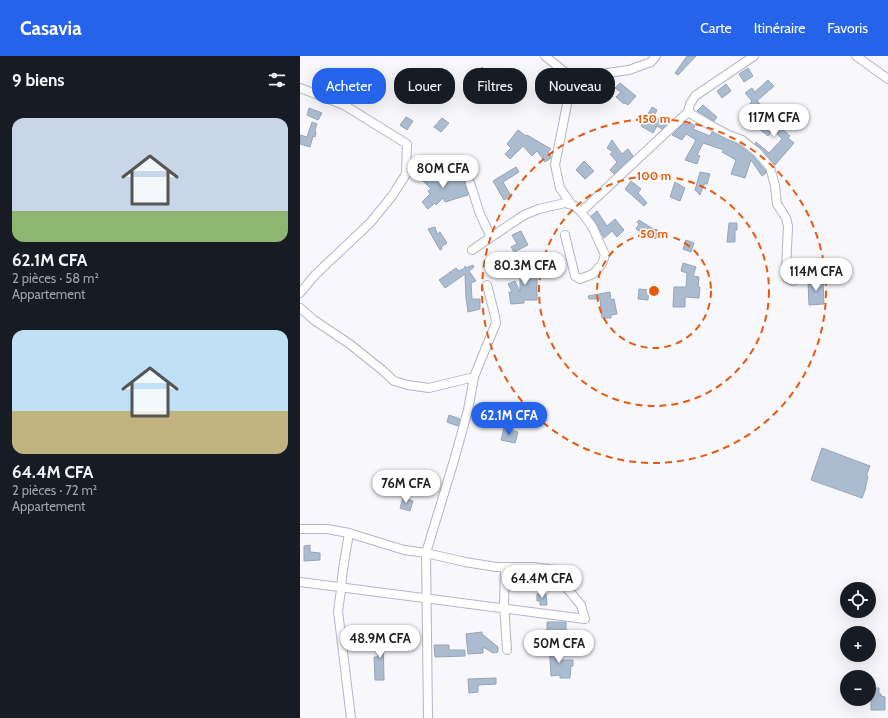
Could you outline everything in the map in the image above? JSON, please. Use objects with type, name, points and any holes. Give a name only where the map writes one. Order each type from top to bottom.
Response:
[{"type":"street","points":[[544,56],[559,68]]},
{"type":"street","points":[[615,72],[629,70],[651,62],[656,56]]},
{"type":"street","points":[[581,212],[688,112],[690,104],[695,96],[754,56]]},
{"type":"street","points":[[856,56],[888,79]]},
{"type":"street","points":[[300,88],[344,105],[407,144],[407,164],[406,174],[370,223],[315,275],[300,293]]},
{"type":"street","points":[[565,235],[575,276],[580,279],[593,274],[602,264],[605,255],[592,226],[560,188],[556,165],[567,104]]},
{"type":"street","points":[[688,112],[729,135],[742,140],[757,152],[770,167],[775,186],[777,204],[786,218],[788,226],[786,270],[787,278],[793,281]]},
{"type":"street","points":[[470,183],[480,214],[491,237]]},
{"type":"street","points":[[472,250],[524,215],[539,209],[565,203],[572,204]]},
{"type":"street","points":[[428,718],[426,553],[459,444],[468,410],[474,377],[496,323],[487,285]]},
{"type":"street","points":[[300,308],[314,320],[351,345],[382,370],[394,382],[429,388],[474,377]]},
{"type":"street","points":[[300,529],[327,529],[349,533],[404,550],[426,553],[465,562],[505,568],[554,570],[559,573],[565,586],[581,605],[585,619],[300,582]]},
{"type":"street","points":[[349,533],[343,564],[338,611],[351,718]]},
{"type":"street","points":[[505,568],[504,608],[508,650]]},
{"type":"building","points":[[687,56],[696,56],[678,75],[675,73]]},
{"type":"building","points":[[748,68],[753,76],[744,82],[739,74]]},
{"type":"building","points":[[768,80],[774,86],[757,101],[762,106],[757,111],[750,103],[752,101],[745,93],[752,88],[755,92]]},
{"type":"building","points":[[620,83],[636,96],[628,105],[625,103],[624,104],[616,97],[621,92],[615,88]]},
{"type":"building","points":[[726,84],[731,91],[722,98],[717,91]]},
{"type":"building","points":[[703,105],[717,117],[714,121],[697,111]]},
{"type":"building","points":[[652,107],[657,110],[654,116],[667,124],[662,129],[657,126],[653,133],[641,126]]},
{"type":"building","points":[[309,108],[322,113],[318,120],[307,115]]},
{"type":"building","points":[[761,113],[790,136],[788,138],[794,143],[775,165],[761,148],[755,144],[756,142],[769,153],[782,139],[773,129],[768,136],[753,124]]},
{"type":"building","points":[[406,117],[413,121],[407,130],[400,125]]},
{"type":"building","points":[[442,118],[449,123],[441,132],[434,127]]},
{"type":"building","points":[[312,122],[317,124],[315,137],[313,136],[310,147],[300,144],[300,135],[307,137]]},
{"type":"building","points":[[689,122],[695,126],[693,129],[710,136],[712,132],[739,145],[753,156],[766,173],[762,176],[751,160],[745,178],[731,174],[736,160],[722,152],[724,150],[703,143],[697,155],[700,156],[697,164],[685,160],[696,140],[686,134],[682,140],[672,135],[684,123],[687,125]]},
{"type":"building","points":[[518,130],[526,136],[527,135],[551,149],[548,152],[551,158],[545,162],[537,151],[532,156],[523,146],[510,159],[505,154],[511,148],[507,144]]},
{"type":"building","points":[[612,140],[622,154],[628,149],[633,156],[614,174],[610,170],[617,162],[610,154],[613,152],[607,148]]},
{"type":"building","points":[[584,161],[594,171],[585,179],[576,170]]},
{"type":"building","points":[[516,167],[519,172],[503,182],[511,196],[504,200],[493,181]]},
{"type":"building","points":[[428,172],[436,180],[438,175],[465,181],[468,195],[445,202],[443,198],[436,205],[435,203],[428,209],[422,202],[430,194],[428,191],[431,189],[421,179]]},
{"type":"building","points":[[700,172],[710,174],[707,184],[704,184],[700,195],[695,190]]},
{"type":"building","points":[[631,181],[641,189],[638,193],[647,203],[644,206],[625,189]]},
{"type":"building","points":[[675,182],[685,188],[680,201],[670,197]]},
{"type":"building","points":[[597,211],[607,226],[615,219],[624,230],[617,237],[612,231],[604,238],[591,216]]},
{"type":"building","points":[[639,220],[661,233],[655,239],[644,228],[641,232],[636,229],[639,224],[637,222]]},
{"type":"building","points":[[729,223],[737,223],[737,230],[735,230],[735,242],[727,242]]},
{"type":"building","points":[[435,227],[437,234],[440,232],[447,243],[441,247],[442,249],[440,250],[428,229]]},
{"type":"building","points":[[521,231],[528,245],[514,252],[511,247],[517,244],[512,235]]},
{"type":"building","points":[[686,240],[694,243],[691,252],[683,249]]},
{"type":"building","points":[[532,258],[541,274],[537,276],[537,300],[524,300],[524,303],[511,304],[509,292],[512,292],[508,284],[515,281],[520,292],[520,273],[534,273],[528,260]]},
{"type":"building","points":[[683,263],[696,267],[693,276],[699,277],[699,298],[685,297],[685,307],[673,307],[674,287],[686,287],[687,273],[681,271]]},
{"type":"building","points":[[473,265],[474,267],[469,271],[476,281],[471,283],[472,299],[480,299],[480,309],[468,312],[465,274],[445,288],[439,280],[456,268],[459,271],[465,268],[465,266],[466,268]]},
{"type":"building","points":[[823,280],[824,304],[809,305],[808,281]]},
{"type":"building","points":[[639,289],[649,290],[648,300],[638,299]]},
{"type":"building","points":[[610,292],[611,300],[614,299],[617,314],[611,315],[611,318],[602,318],[600,299],[589,299],[588,296]]},
{"type":"building","points":[[449,415],[460,419],[458,426],[447,422]]},
{"type":"building","points":[[504,428],[518,432],[515,443],[501,440]]},
{"type":"building","points":[[822,448],[870,466],[866,476],[868,476],[862,498],[811,480]]},
{"type":"building","points":[[403,498],[413,501],[410,511],[400,508]]},
{"type":"building","points":[[310,545],[310,552],[320,553],[320,560],[304,561],[304,546]]},
{"type":"building","points":[[545,577],[555,577],[555,588],[545,588]]},
{"type":"building","points":[[537,594],[546,594],[547,605],[540,605],[540,601],[537,601]]},
{"type":"building","points":[[547,622],[566,622],[566,631],[547,632]]},
{"type":"building","points":[[482,632],[482,634],[498,647],[498,652],[493,653],[483,647],[483,653],[468,654],[466,634]]},
{"type":"building","points":[[376,634],[383,634],[384,680],[375,680],[374,657],[378,657]]},
{"type":"building","points":[[549,643],[555,643],[556,660],[573,660],[570,678],[560,678],[560,675],[551,676]]},
{"type":"building","points":[[434,645],[449,645],[449,650],[465,650],[465,656],[435,657]]},
{"type":"building","points":[[496,678],[496,684],[478,685],[478,692],[469,693],[468,679]]},
{"type":"building","points":[[876,688],[879,688],[879,694],[885,697],[885,710],[871,710],[871,706],[876,706]]}]
